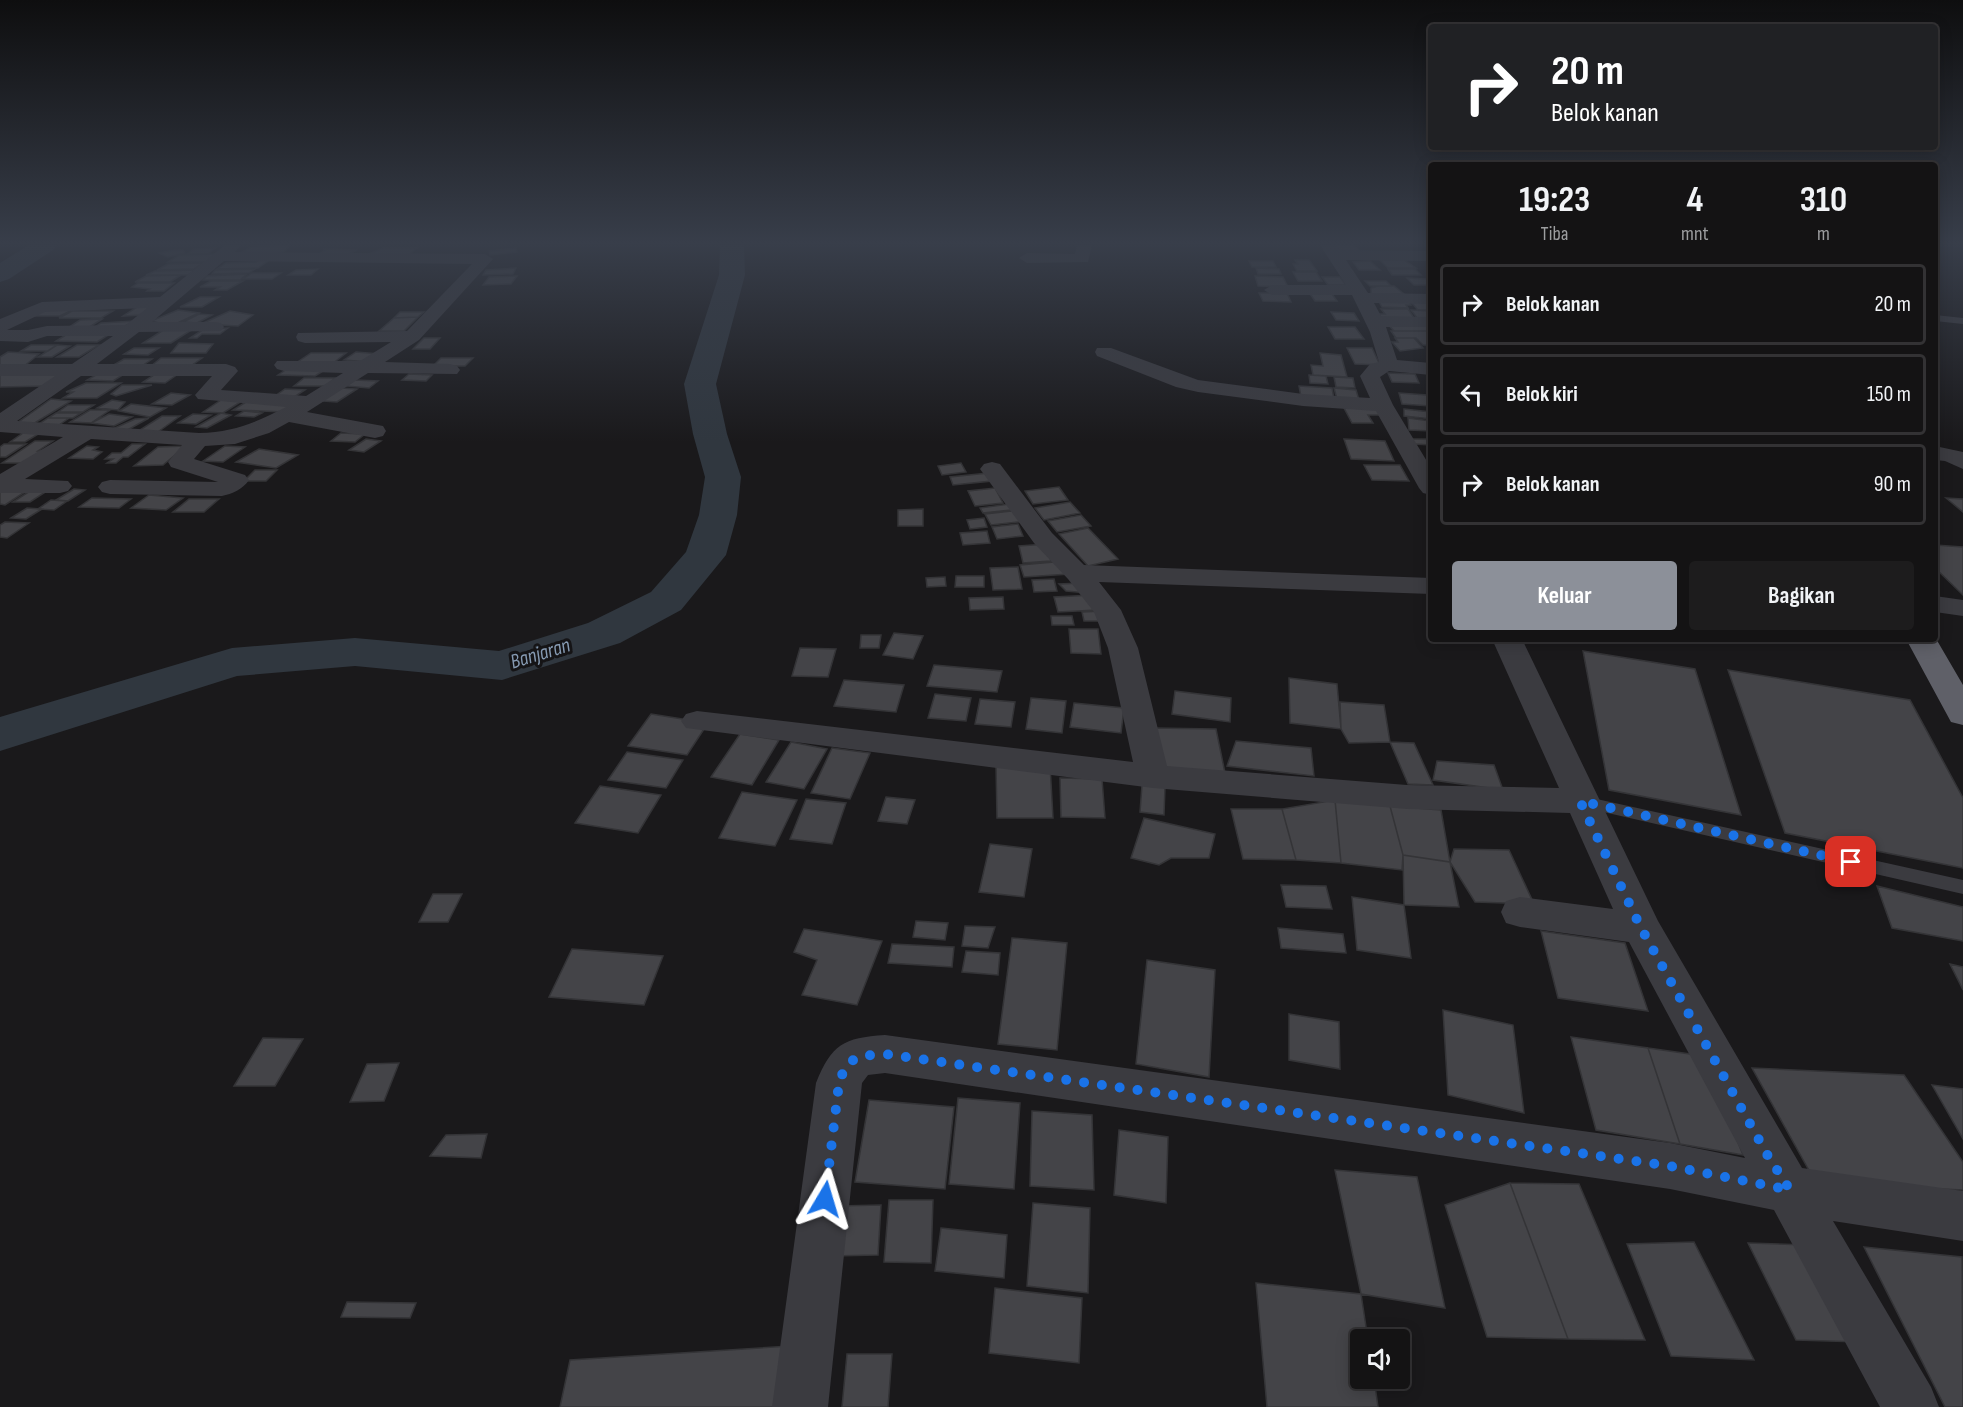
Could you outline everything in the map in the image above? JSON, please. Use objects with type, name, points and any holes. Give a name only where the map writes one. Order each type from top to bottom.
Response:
[{"type":"highway","points":[[1923,642],[1963,714]]},
{"type":"street","points":[[8,335],[38,311]]},
{"type":"street","points":[[0,424],[115,343],[154,311]]},
{"type":"street","points":[[0,424],[49,430],[199,440],[227,439],[247,433],[310,402],[412,336],[435,311]]},
{"type":"street","points":[[1369,311],[1389,365]]},
{"type":"street","points":[[1374,321],[1428,322]]},
{"type":"street","points":[[8,335],[215,327]]},
{"type":"street","points":[[8,335],[18,343],[115,343]]},
{"type":"street","points":[[305,337],[412,336]]},
{"type":"street","points":[[1104,352],[1182,383],[1204,388],[1383,405]]},
{"type":"street","points":[[284,365],[450,370]]},
{"type":"street","points":[[1428,369],[1389,365],[1377,368],[1370,376],[1383,405],[1410,433],[1428,480]]},
{"type":"street","points":[[0,370],[226,370],[228,371],[205,395],[310,402]]},
{"type":"street","points":[[287,415],[375,431]]},
{"type":"street","points":[[0,462],[49,430]]},
{"type":"street","points":[[0,485],[87,432]]},
{"type":"street","points":[[110,488],[222,489],[237,480],[179,462],[199,440]]},
{"type":"street","points":[[1938,453],[1951,455],[1963,462]]},
{"type":"street","points":[[992,470],[1043,538],[1077,573],[1107,610],[1123,648],[1153,776]]},
{"type":"street","points":[[0,485],[60,486]]},
{"type":"street","points":[[1077,573],[1428,586]]},
{"type":"street","points":[[1938,604],[1963,608]]},
{"type":"street","points":[[1508,642],[1580,801],[1641,928],[1911,1407]]},
{"type":"street","points":[[698,721],[1153,776],[1407,797],[1580,801]]},
{"type":"street","points":[[1520,912],[1641,928]]},
{"type":"street","points":[[800,1407],[839,1083],[844,1068],[858,1056],[885,1054],[1670,1166],[1790,1190],[1963,1216]]},
{"type":"lane","points":[[1938,318],[1963,321]]},
{"type":"lane","points":[[1580,801],[1963,887]]},
{"type":"building","points":[[38,311],[71,311],[60,316],[28,316]]},
{"type":"building","points":[[72,311],[113,311],[101,318],[59,318]]},
{"type":"building","points":[[131,311],[149,311],[142,315],[123,316]]},
{"type":"building","points":[[176,311],[199,313],[171,326],[151,321]]},
{"type":"building","points":[[230,311],[253,315],[238,326],[201,324]]},
{"type":"building","points":[[1382,311],[1409,311],[1416,321],[1383,320],[1379,314],[1385,314]]},
{"type":"building","points":[[1412,311],[1428,311],[1428,319],[1418,319]]},
{"type":"building","points":[[400,312],[424,312],[418,317],[394,318]]},
{"type":"building","points":[[1331,312],[1354,313],[1359,321],[1336,320]]},
{"type":"building","points":[[199,314],[212,315],[197,323],[183,322]]},
{"type":"building","points":[[418,317],[404,331],[379,331],[394,318]]},
{"type":"building","points":[[102,319],[85,330],[63,331],[80,320]]},
{"type":"building","points":[[135,321],[121,328],[92,329],[101,323]]},
{"type":"building","points":[[1387,323],[1428,323],[1428,331],[1394,331]]},
{"type":"building","points":[[1328,327],[1355,327],[1364,339],[1335,339]]},
{"type":"building","points":[[228,328],[220,334],[202,334],[197,338],[190,338],[204,329]]},
{"type":"building","points":[[165,329],[193,329],[171,343],[143,343]]},
{"type":"building","points":[[1391,331],[1428,331],[1428,345],[1423,345],[1416,338],[1396,338]]},
{"type":"building","points":[[69,333],[110,334],[97,342],[56,341]]},
{"type":"building","points":[[424,338],[440,338],[430,349],[413,349]]},
{"type":"building","points":[[1395,338],[1414,338],[1423,348],[1400,351],[1392,342],[1398,342]]},
{"type":"building","points":[[179,343],[213,344],[206,353],[171,353]]},
{"type":"building","points":[[31,345],[57,345],[48,351],[21,351]]},
{"type":"building","points":[[57,345],[70,346],[52,357],[38,357]]},
{"type":"building","points":[[77,345],[99,345],[79,357],[57,357]]},
{"type":"building","points":[[134,348],[159,348],[148,355],[124,354]]},
{"type":"building","points":[[1347,348],[1372,348],[1380,365],[1355,364]]},
{"type":"building","points":[[8,352],[39,354],[23,367],[0,368],[0,357]]},
{"type":"building","points":[[356,352],[381,354],[369,362],[344,360]]},
{"type":"building","points":[[311,353],[346,353],[332,364],[296,363]]},
{"type":"building","points":[[1320,353],[1341,355],[1347,377],[1313,375],[1311,365],[1323,366]]},
{"type":"building","points":[[161,358],[202,358],[188,368],[151,366]]},
{"type":"building","points":[[441,358],[473,358],[465,366],[433,366]]},
{"type":"building","points":[[124,359],[152,359],[139,368],[110,367]]},
{"type":"building","points":[[287,369],[323,371],[315,376],[278,375]]},
{"type":"building","points":[[70,371],[50,386],[0,387],[0,375]]},
{"type":"building","points":[[103,371],[129,371],[113,381],[87,380]]},
{"type":"building","points":[[160,371],[181,372],[165,383],[143,382]]},
{"type":"building","points":[[1388,373],[1415,374],[1419,383],[1392,382]]},
{"type":"building","points":[[409,374],[432,375],[426,381],[402,380]]},
{"type":"building","points":[[1309,375],[1326,376],[1328,384],[1310,383]]},
{"type":"building","points":[[1334,377],[1353,378],[1355,388],[1336,387]]},
{"type":"building","points":[[304,378],[335,378],[326,386],[294,386]]},
{"type":"building","points":[[355,380],[378,381],[369,388],[346,386]]},
{"type":"building","points":[[86,383],[121,383],[97,398],[63,398],[73,392],[66,392]]},
{"type":"building","points":[[122,385],[152,385],[116,396],[111,394]]},
{"type":"building","points":[[1299,386],[1332,388],[1334,399],[1301,397]]},
{"type":"building","points":[[341,388],[357,389],[337,402],[321,401]]},
{"type":"building","points":[[1334,388],[1356,390],[1359,400],[1337,399]]},
{"type":"building","points":[[285,389],[305,390],[291,399],[272,398]]},
{"type":"building","points":[[171,393],[190,395],[172,405],[152,404]]},
{"type":"building","points":[[1399,393],[1427,395],[1428,406],[1402,404]]},
{"type":"building","points":[[51,399],[71,401],[33,424],[17,423]]},
{"type":"building","points":[[112,400],[125,402],[118,410],[97,408]]},
{"type":"building","points":[[221,400],[242,401],[223,413],[203,412]]},
{"type":"building","points":[[246,402],[297,404],[286,412],[233,410]]},
{"type":"building","points":[[131,404],[166,408],[150,417],[119,411]]},
{"type":"building","points":[[68,405],[94,405],[83,412],[58,412]]},
{"type":"building","points":[[1344,408],[1379,408],[1383,415],[1368,415],[1373,423],[1352,423]]},
{"type":"building","points":[[1404,409],[1428,412],[1428,419],[1404,416]]},
{"type":"building","points":[[90,410],[110,410],[91,423],[70,422]]},
{"type":"building","points":[[244,411],[262,413],[254,417],[236,416]]},
{"type":"building","points":[[56,413],[81,413],[73,418],[48,418]]},
{"type":"building","points":[[221,413],[231,415],[207,428],[196,427]]},
{"type":"building","points":[[109,414],[132,417],[114,426],[91,423]]},
{"type":"building","points":[[193,414],[211,415],[196,424],[178,423]]},
{"type":"building","points":[[162,416],[180,416],[155,434],[135,433]]},
{"type":"building","points":[[48,418],[69,418],[59,425],[36,426]]},
{"type":"building","points":[[149,418],[124,432],[108,431],[135,419]]},
{"type":"building","points":[[1408,418],[1428,421],[1428,431],[1409,430]]},
{"type":"building","points":[[26,431],[40,433],[25,442],[10,442]]},
{"type":"building","points":[[341,433],[365,434],[355,442],[331,441]]},
{"type":"building","points":[[366,439],[381,441],[364,452],[349,450]]},
{"type":"building","points":[[1344,439],[1385,441],[1394,461],[1351,459]]},
{"type":"building","points":[[1410,439],[1428,439],[1428,445],[1413,444]]},
{"type":"building","points":[[35,441],[53,441],[38,451],[51,451],[34,463],[2,463]]},
{"type":"building","points":[[4,444],[26,444],[6,457],[0,457],[0,447]]},
{"type":"building","points":[[132,444],[145,444],[116,463],[107,463],[113,459],[105,459],[112,453],[121,453]]},
{"type":"building","points":[[87,446],[98,447],[93,450],[102,452],[93,459],[69,458]]},
{"type":"building","points":[[186,446],[163,465],[134,466],[158,447]]},
{"type":"building","points":[[225,446],[245,447],[223,462],[203,461]]},
{"type":"building","points":[[259,449],[298,455],[276,468],[236,462]]},
{"type":"building","points":[[961,463],[966,472],[942,475],[938,466]]},
{"type":"building","points":[[1364,465],[1400,465],[1409,481],[1372,480]]},
{"type":"building","points":[[255,470],[277,470],[266,481],[244,481]]},
{"type":"building","points":[[988,473],[992,481],[953,485],[950,477]]},
{"type":"building","points":[[1059,487],[1068,500],[1033,504],[1025,491]]},
{"type":"building","points":[[31,488],[5,505],[0,504],[0,490]]},
{"type":"building","points":[[995,488],[1003,503],[975,506],[968,491]]},
{"type":"building","points":[[33,489],[50,489],[30,502],[13,502]]},
{"type":"building","points":[[74,489],[85,490],[68,501],[56,500]]},
{"type":"building","points":[[149,495],[183,498],[166,510],[131,508]]},
{"type":"building","points":[[92,498],[131,499],[119,508],[79,507]]},
{"type":"building","points":[[1946,498],[1963,499],[1963,512]]},
{"type":"building","points":[[189,499],[219,499],[204,512],[173,512]]},
{"type":"building","points":[[51,500],[67,501],[54,510],[38,509]]},
{"type":"building","points":[[1070,502],[1080,513],[1044,520],[1035,508]]},
{"type":"building","points":[[1009,504],[1011,510],[983,513],[980,508]]},
{"type":"building","points":[[27,508],[42,509],[26,519],[11,518]]},
{"type":"building","points":[[923,509],[923,526],[898,526],[898,510]]},
{"type":"building","points":[[1020,510],[1027,521],[991,525],[985,514]]},
{"type":"building","points":[[1081,515],[1091,526],[1057,532],[1048,521]]},
{"type":"building","points":[[984,518],[987,527],[970,529],[967,520]]},
{"type":"building","points":[[5,522],[29,523],[7,538],[0,537],[0,525]]},
{"type":"building","points":[[1018,524],[1023,536],[997,539],[992,527]]},
{"type":"building","points":[[1088,528],[1118,559],[1088,566],[1059,534]]},
{"type":"building","points":[[987,531],[990,543],[963,545],[960,533]]},
{"type":"building","points":[[1046,544],[1051,561],[1023,563],[1019,546]]},
{"type":"building","points":[[1938,545],[1963,547],[1963,595],[1938,571]]},
{"type":"building","points":[[1065,561],[1070,574],[1024,577],[1020,565]]},
{"type":"building","points":[[1018,567],[1022,589],[993,590],[990,568]]},
{"type":"building","points":[[956,576],[984,576],[984,587],[955,587]]},
{"type":"building","points":[[945,577],[946,586],[927,587],[926,578]]},
{"type":"building","points":[[1054,579],[1057,591],[1034,592],[1032,580]]},
{"type":"building","points":[[1083,583],[1087,593],[1066,591],[1059,584]]},
{"type":"building","points":[[1092,595],[1097,610],[1058,612],[1054,597]]},
{"type":"building","points":[[1003,597],[1004,609],[970,610],[969,598]]},
{"type":"building","points":[[1103,611],[1106,621],[1084,621],[1082,612]]},
{"type":"building","points":[[1051,616],[1072,616],[1074,625],[1052,625]]},
{"type":"building","points":[[1069,629],[1098,629],[1101,654],[1071,653]]},
{"type":"building","points":[[894,633],[923,636],[913,659],[883,655]]},
{"type":"building","points":[[861,635],[881,635],[879,648],[860,648]]},
{"type":"building","points":[[800,648],[836,649],[828,677],[792,676]]},
{"type":"building","points":[[1583,651],[1695,669],[1741,815],[1609,790]]},
{"type":"building","points":[[934,665],[1002,671],[997,692],[927,686]]},
{"type":"building","points":[[1728,670],[1910,700],[1963,798],[1963,868],[1785,833]]},
{"type":"building","points":[[1289,678],[1337,684],[1341,729],[1290,723]]},
{"type":"building","points":[[844,680],[904,685],[896,712],[834,706]]},
{"type":"building","points":[[1175,691],[1231,698],[1230,722],[1172,714]]},
{"type":"building","points":[[935,694],[971,698],[966,721],[928,718]]},
{"type":"building","points":[[1031,698],[1066,701],[1062,733],[1026,729]]},
{"type":"building","points":[[980,699],[1015,702],[1011,727],[975,724]]},
{"type":"building","points":[[1340,702],[1384,705],[1390,742],[1349,743],[1341,729]]},
{"type":"building","points":[[1074,703],[1124,708],[1121,733],[1070,727]]},
{"type":"building","points":[[651,714],[708,723],[687,755],[628,746]]},
{"type":"building","points":[[1154,728],[1216,729],[1225,773],[1160,772]]},
{"type":"building","points":[[740,734],[779,740],[752,785],[711,777]]},
{"type":"building","points":[[1236,741],[1311,748],[1314,776],[1227,766]]},
{"type":"building","points":[[791,742],[827,749],[804,789],[766,782]]},
{"type":"building","points":[[1390,742],[1414,743],[1433,785],[1408,784]]},
{"type":"building","points":[[832,748],[870,753],[850,799],[811,793]]},
{"type":"building","points":[[627,752],[683,760],[666,788],[608,780]]},
{"type":"building","points":[[1437,761],[1494,765],[1503,790],[1433,780]]},
{"type":"building","points":[[1050,765],[1053,818],[997,818],[996,766]]},
{"type":"building","points":[[1060,778],[1102,779],[1105,818],[1061,817]]},
{"type":"building","points":[[1142,785],[1165,787],[1164,815],[1140,812]]},
{"type":"building","points":[[600,786],[661,795],[638,833],[575,823]]},
{"type":"building","points":[[742,792],[797,800],[775,846],[719,838]]},
{"type":"building","points":[[886,797],[915,800],[907,824],[878,821]]},
{"type":"building","points":[[806,799],[846,803],[832,844],[790,839]]},
{"type":"building","points":[[1335,800],[1390,806],[1403,855],[1402,870],[1341,863]]},
{"type":"building","points":[[1335,800],[1341,863],[1296,860],[1282,809]]},
{"type":"building","points":[[1390,806],[1441,810],[1450,862],[1403,855]]},
{"type":"building","points":[[1231,809],[1282,809],[1296,860],[1243,859]]},
{"type":"building","points":[[1144,818],[1215,834],[1209,858],[1171,858],[1159,865],[1131,858]]},
{"type":"building","points":[[990,844],[1032,849],[1024,897],[979,892]]},
{"type":"building","points":[[1454,849],[1509,850],[1534,904],[1475,902],[1450,862]]},
{"type":"building","points":[[1403,855],[1450,862],[1459,907],[1404,905]]},
{"type":"building","points":[[1281,885],[1326,886],[1332,909],[1286,907]]},
{"type":"building","points":[[1877,886],[1963,907],[1963,941],[1892,928]]},
{"type":"building","points":[[433,894],[462,894],[448,922],[419,922]]},
{"type":"building","points":[[1352,897],[1404,905],[1411,958],[1357,950]]},
{"type":"building","points":[[916,921],[948,923],[945,940],[913,937]]},
{"type":"building","points":[[965,926],[995,927],[988,948],[962,946]]},
{"type":"building","points":[[1278,928],[1343,934],[1346,953],[1281,948]]},
{"type":"building","points":[[804,929],[882,941],[857,1005],[802,995],[817,960],[794,952]]},
{"type":"building","points":[[1541,931],[1625,943],[1648,1011],[1558,998]]},
{"type":"building","points":[[1012,938],[1067,943],[1057,1050],[998,1044]]},
{"type":"building","points":[[892,944],[954,947],[952,967],[888,963]]},
{"type":"building","points":[[572,949],[663,956],[644,1005],[549,997]]},
{"type":"building","points":[[966,951],[1000,953],[998,975],[962,972]]},
{"type":"building","points":[[1147,960],[1215,970],[1209,1077],[1136,1064]]},
{"type":"building","points":[[1950,964],[1963,967],[1963,990]]},
{"type":"building","points":[[1443,1010],[1513,1025],[1524,1113],[1448,1095]]},
{"type":"building","points":[[1289,1014],[1339,1022],[1340,1069],[1289,1060]]},
{"type":"building","points":[[1571,1037],[1648,1048],[1680,1144],[1596,1130]]},
{"type":"building","points":[[263,1038],[303,1039],[275,1086],[234,1086]]},
{"type":"building","points":[[1648,1048],[1704,1056],[1743,1155],[1680,1144]]},
{"type":"building","points":[[399,1063],[384,1101],[350,1102],[367,1064]]},
{"type":"building","points":[[1752,1068],[1904,1075],[1963,1162],[1963,1190],[1816,1183]]},
{"type":"building","points":[[1932,1085],[1963,1089],[1963,1139]]},
{"type":"building","points":[[958,1098],[1020,1103],[1014,1189],[949,1184]]},
{"type":"building","points":[[869,1100],[954,1107],[945,1189],[855,1182]]},
{"type":"building","points":[[1032,1111],[1092,1115],[1094,1190],[1030,1186]]},
{"type":"building","points":[[1119,1130],[1168,1137],[1166,1203],[1114,1195]]},
{"type":"building","points":[[487,1134],[481,1158],[430,1156],[446,1135]]},
{"type":"building","points":[[1335,1170],[1417,1177],[1445,1308],[1361,1294]]},
{"type":"building","points":[[1510,1183],[1579,1184],[1645,1340],[1568,1339]]},
{"type":"building","points":[[1510,1183],[1568,1339],[1487,1337],[1445,1205]]},
{"type":"building","points":[[889,1200],[933,1200],[931,1263],[884,1262]]},
{"type":"building","points":[[1033,1203],[1090,1208],[1088,1293],[1027,1286]]},
{"type":"building","points":[[881,1205],[878,1255],[832,1256],[837,1206]]},
{"type":"building","points":[[941,1228],[1007,1235],[1004,1278],[935,1271]]},
{"type":"building","points":[[1694,1242],[1754,1360],[1671,1356],[1627,1244]]},
{"type":"building","points":[[1748,1243],[1807,1245],[1859,1342],[1796,1340]]},
{"type":"building","points":[[1864,1247],[1962,1257],[1963,1407],[1945,1407]]},
{"type":"building","points":[[1256,1283],[1361,1294],[1366,1329],[1350,1329],[1350,1389],[1376,1389],[1378,1407],[1267,1407]]},
{"type":"building","points":[[995,1288],[1082,1298],[1079,1363],[989,1353]]},
{"type":"building","points":[[347,1302],[416,1303],[410,1318],[341,1317]]},
{"type":"building","points":[[790,1346],[785,1407],[560,1407],[570,1360]]},
{"type":"building","points":[[847,1354],[892,1354],[888,1407],[842,1407]]},
{"type":"waterway","name":"Banjaran","points":[[0,734],[232,662],[355,652],[502,666],[604,633],[666,601],[705,555],[718,515],[723,477],[710,434],[700,384],[722,311]]},
{"type":"route","points":[[825,1199],[839,1083],[844,1068],[858,1056],[885,1054],[1670,1166],[1790,1190],[1768,1156],[1641,928],[1580,801],[1851,862]]}]
